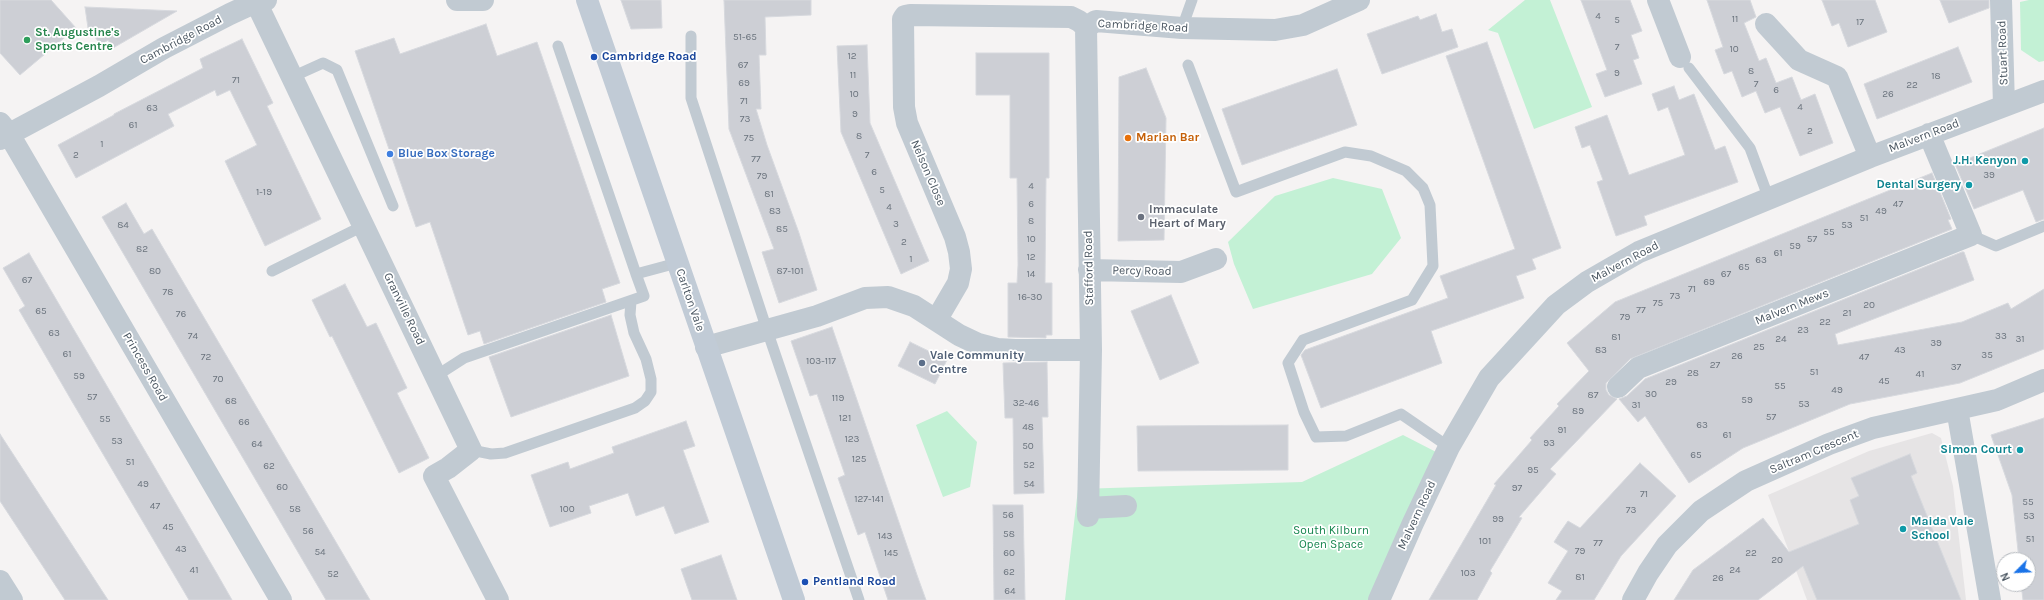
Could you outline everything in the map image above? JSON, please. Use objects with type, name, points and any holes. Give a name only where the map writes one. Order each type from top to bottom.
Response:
[{"type":"main road","name":"Carlton Vale","points":[[587,0],[631,123],[677,263],[794,600]]},
{"type":"street","points":[[457,0],[483,0]]},
{"type":"street","name":"Cambridge Road","points":[[903,18],[910,15],[1071,17],[1080,20],[1086,27],[1096,21],[1182,28],[1275,30],[1302,25],[1359,0]]},
{"type":"street","points":[[1658,0],[1685,62]]},
{"type":"street","name":"Stuart Road","points":[[2001,0],[2004,106]]},
{"type":"street","name":"Cambridge Road","points":[[3,132],[98,86],[164,48],[261,1]]},
{"type":"street","name":"Granville Road","points":[[261,1],[292,77],[471,450]]},
{"type":"street","name":"Nelson Close","points":[[903,18],[904,107],[907,123],[955,237],[959,252],[960,270],[958,283],[937,319]]},
{"type":"street","points":[[1766,24],[1799,60],[1837,77],[1870,157]]},
{"type":"street","name":"Stafford Road","points":[[1086,27],[1091,350],[1088,512],[1126,506]]},
{"type":"street","name":"Malvern Road","points":[[1379,600],[1449,447],[1489,378],[1556,305],[1587,282],[1639,252],[1870,157],[2044,91]]},
{"type":"street","name":"Princess Road","points":[[3,132],[282,600]]},
{"type":"street","points":[[1929,134],[1971,235]]},
{"type":"street","name":"Malvern Mews","points":[[1618,387],[1638,368],[1971,235]]},
{"type":"street","name":"Percy Road","points":[[1089,270],[1181,272],[1216,259]]},
{"type":"street","points":[[706,347],[817,316],[865,298],[888,297],[914,306],[937,319],[959,335],[978,344],[997,349],[1091,350]]},
{"type":"street","name":"Saltram Crescent","points":[[1633,600],[1648,572],[1667,545],[1702,511],[1746,481],[1873,428],[1997,400],[2044,380]]},
{"type":"street","points":[[1958,409],[1990,600]]},
{"type":"street","points":[[471,450],[448,468],[434,476],[498,600]]},
{"type":"street","points":[[0,581],[12,600]]},
{"type":"lane","points":[[1182,28],[1192,0]]},
{"type":"lane","points":[[691,36],[691,98],[767,330],[860,600]]},
{"type":"lane","points":[[436,376],[464,358],[644,296],[558,46]]},
{"type":"lane","points":[[1685,62],[1750,148],[1769,199]]},
{"type":"lane","points":[[292,77],[323,63],[337,70],[393,206]]},
{"type":"lane","points":[[1188,66],[1236,192],[1345,152],[1371,156],[1402,169],[1423,188],[1430,204],[1432,266],[1412,300],[1303,340],[1288,363],[1304,412],[1316,437],[1346,436],[1401,414],[1449,447]]},
{"type":"lane","points":[[272,271],[363,226]]},
{"type":"lane","points":[[1971,235],[1996,246],[2044,226]]},
{"type":"lane","points":[[636,274],[677,263]]},
{"type":"lane","points":[[471,450],[491,454],[506,453],[635,408],[645,400],[651,392],[651,379],[646,359],[634,333],[630,315],[630,301]]},
{"type":"shaded area","name":"Maida Vale School","points":[[1932,433],[1941,438],[1953,486],[1966,600],[1807,600],[1768,495],[1869,451]]},
{"type":"green space","points":[[1525,0],[1550,0],[1592,107],[1534,129],[1498,33],[1488,30]]},
{"type":"green space","points":[[2029,0],[2044,0],[2044,61],[2039,62],[2021,50],[2020,2]]},
{"type":"green space","points":[[1333,178],[1382,189],[1401,238],[1372,274],[1253,309],[1234,264],[1228,242],[1275,196]]},
{"type":"green space","points":[[947,411],[977,442],[970,487],[943,497],[916,425]]},
{"type":"green space","name":"South Kilburn Open Space","points":[[1403,435],[1440,454],[1369,600],[1065,600],[1078,489],[1302,482]]},
{"type":"building","name":"St. Augustine's Sports Centre","points":[[0,0],[51,0],[76,28],[20,75],[0,53]]},
{"type":"building","points":[[621,0],[661,0],[662,28],[631,29]]},
{"type":"building","points":[[724,0],[811,0],[811,15],[765,17],[766,55],[759,55],[761,109],[756,109],[817,290],[779,303],[762,252],[774,249],[729,129]]},
{"type":"building","points":[[1581,0],[1630,0],[1642,31],[1631,35],[1639,58],[1633,60],[1642,84],[1605,97],[1596,74],[1607,70]]},
{"type":"building","points":[[1707,0],[1750,0],[1756,17],[1744,23],[1759,61],[1766,58],[1776,83],[1792,77],[1801,100],[1815,94],[1833,143],[1800,156],[1780,107],[1765,113],[1756,91],[1742,97],[1732,71],[1724,74],[1715,50],[1723,47]]},
{"type":"building","points":[[1822,0],[1875,0],[1887,32],[1848,47],[1839,23],[1832,26]]},
{"type":"building","points":[[1940,0],[1989,0],[1989,8],[1949,23]]},
{"type":"building","points":[[85,7],[177,11],[113,48],[108,40],[101,45],[88,28]]},
{"type":"building","points":[[1436,14],[1442,32],[1452,29],[1458,47],[1382,74],[1367,34],[1418,16],[1420,20]]},
{"type":"building","points":[[486,24],[497,56],[537,42],[620,283],[602,289],[606,302],[484,344],[480,331],[468,335],[430,222],[416,227],[355,51],[394,38],[400,54]]},
{"type":"building","points":[[242,39],[273,103],[267,106],[321,219],[265,246],[225,161],[257,145],[230,90],[217,96],[215,90],[168,114],[174,126],[76,178],[58,145],[203,68],[200,59]]},
{"type":"building","points":[[1487,42],[1561,248],[1532,259],[1536,269],[1516,276],[1524,298],[1431,331],[1442,363],[1321,408],[1301,355],[1305,350],[1448,298],[1440,276],[1515,249],[1446,56]]},
{"type":"building","points":[[867,45],[870,123],[929,261],[901,274],[841,132],[837,46]]},
{"type":"building","points":[[1958,47],[1972,82],[1877,119],[1864,84]]},
{"type":"building","points":[[976,53],[1049,53],[1049,178],[1046,178],[1045,283],[1052,283],[1052,335],[1046,335],[1046,338],[1008,337],[1008,283],[1017,283],[1018,265],[1017,178],[1010,178],[1010,95],[976,95]]},
{"type":"building","points":[[1146,68],[1166,118],[1164,240],[1118,241],[1119,77]]},
{"type":"building","points":[[1337,69],[1357,125],[1242,165],[1222,109]]},
{"type":"building","points":[[1674,86],[1679,100],[1694,94],[1715,150],[1725,146],[1738,182],[1644,216],[1647,225],[1616,236],[1597,182],[1603,180],[1590,145],[1582,148],[1575,127],[1607,115],[1629,175],[1685,155],[1668,107],[1658,111],[1652,94]]},
{"type":"building","points":[[2044,128],[2044,219],[2036,222],[2023,190],[1974,209],[1955,164]]},
{"type":"building","points":[[1932,173],[1951,219],[1948,220],[1952,229],[1630,359],[1606,383],[1606,390],[1609,395],[1617,399],[1550,469],[1556,474],[1519,517],[1522,518],[1490,571],[1492,573],[1477,600],[1429,600],[1496,485],[1494,484],[1532,440],[1530,438],[1559,406],[1557,404],[1589,371],[1567,343],[1615,302]]},
{"type":"building","points":[[126,203],[144,234],[152,229],[370,600],[326,600],[102,217]]},
{"type":"building","points":[[1964,252],[1974,280],[1835,334],[1838,345],[1962,322],[2008,303],[2011,309],[2044,289],[2044,349],[1960,383],[1850,404],[1743,448],[1689,483],[1645,416],[1638,422],[1619,399],[1627,396],[1645,379]]},
{"type":"building","points":[[29,253],[232,600],[189,600],[70,398],[19,310],[25,306],[3,268]]},
{"type":"building","points":[[345,284],[367,327],[376,323],[407,388],[397,393],[429,458],[399,473],[332,336],[330,337],[312,300]]},
{"type":"building","points":[[1171,295],[1199,363],[1160,380],[1131,311]]},
{"type":"building","points":[[611,315],[629,376],[511,417],[489,357]]},
{"type":"building","points":[[832,327],[926,600],[888,600],[865,532],[858,535],[838,478],[845,475],[817,394],[810,396],[791,341]]},
{"type":"building","name":"Vale Community Centre","points":[[910,342],[947,360],[935,384],[898,366]]},
{"type":"building","points":[[1047,362],[1048,417],[1042,417],[1044,493],[1014,494],[1013,418],[1005,418],[1003,363]]},
{"type":"building","points":[[2044,418],[2044,600],[2023,600],[2022,592],[2036,592],[2036,552],[2018,552],[2012,495],[1991,435]]},
{"type":"building","points":[[686,421],[695,446],[683,450],[709,522],[675,534],[664,506],[636,516],[628,493],[589,506],[591,513],[550,527],[531,475],[568,462],[570,469],[614,453],[612,447]]},
{"type":"building","points":[[1288,425],[1288,470],[1138,471],[1137,426]]},
{"type":"building","points":[[0,434],[108,600],[65,600],[0,501]]},
{"type":"building","points":[[1910,454],[1917,473],[1911,476],[1961,600],[1817,600],[1803,566],[1758,600],[1674,600],[1693,570],[1763,518],[1789,552],[1859,524],[1850,500],[1859,496],[1851,478]]},
{"type":"building","points":[[1640,463],[1676,496],[1621,556],[1594,600],[1556,600],[1562,591],[1548,583],[1568,551],[1554,542],[1568,521],[1580,528]]},
{"type":"building","points":[[993,505],[1023,505],[1025,600],[994,600]]},
{"type":"building","points":[[721,555],[737,600],[692,600],[681,569]]},
{"type":"place","name":"St. Augustine's Sports Centre","points":[[27,40]]},
{"type":"place","name":"Cambridge Road","points":[[594,57]]},
{"type":"place","name":"Marian Bar","points":[[1128,138]]},
{"type":"place","name":"Blue Box Storage","points":[[390,154]]},
{"type":"place","name":"J.H. Kenyon","points":[[2025,161]]},
{"type":"place","name":"Dental Surgery","points":[[1969,185]]},
{"type":"place","name":"Immaculate Heart of Mary","points":[[1141,217]]},
{"type":"place","name":"Vale Community Centre","points":[[922,363]]},
{"type":"place","name":"Simon Court","points":[[2020,450]]},
{"type":"place","name":"Maida Vale School","points":[[1903,529]]},
{"type":"place","name":"Pentland Road","points":[[805,582]]}]
